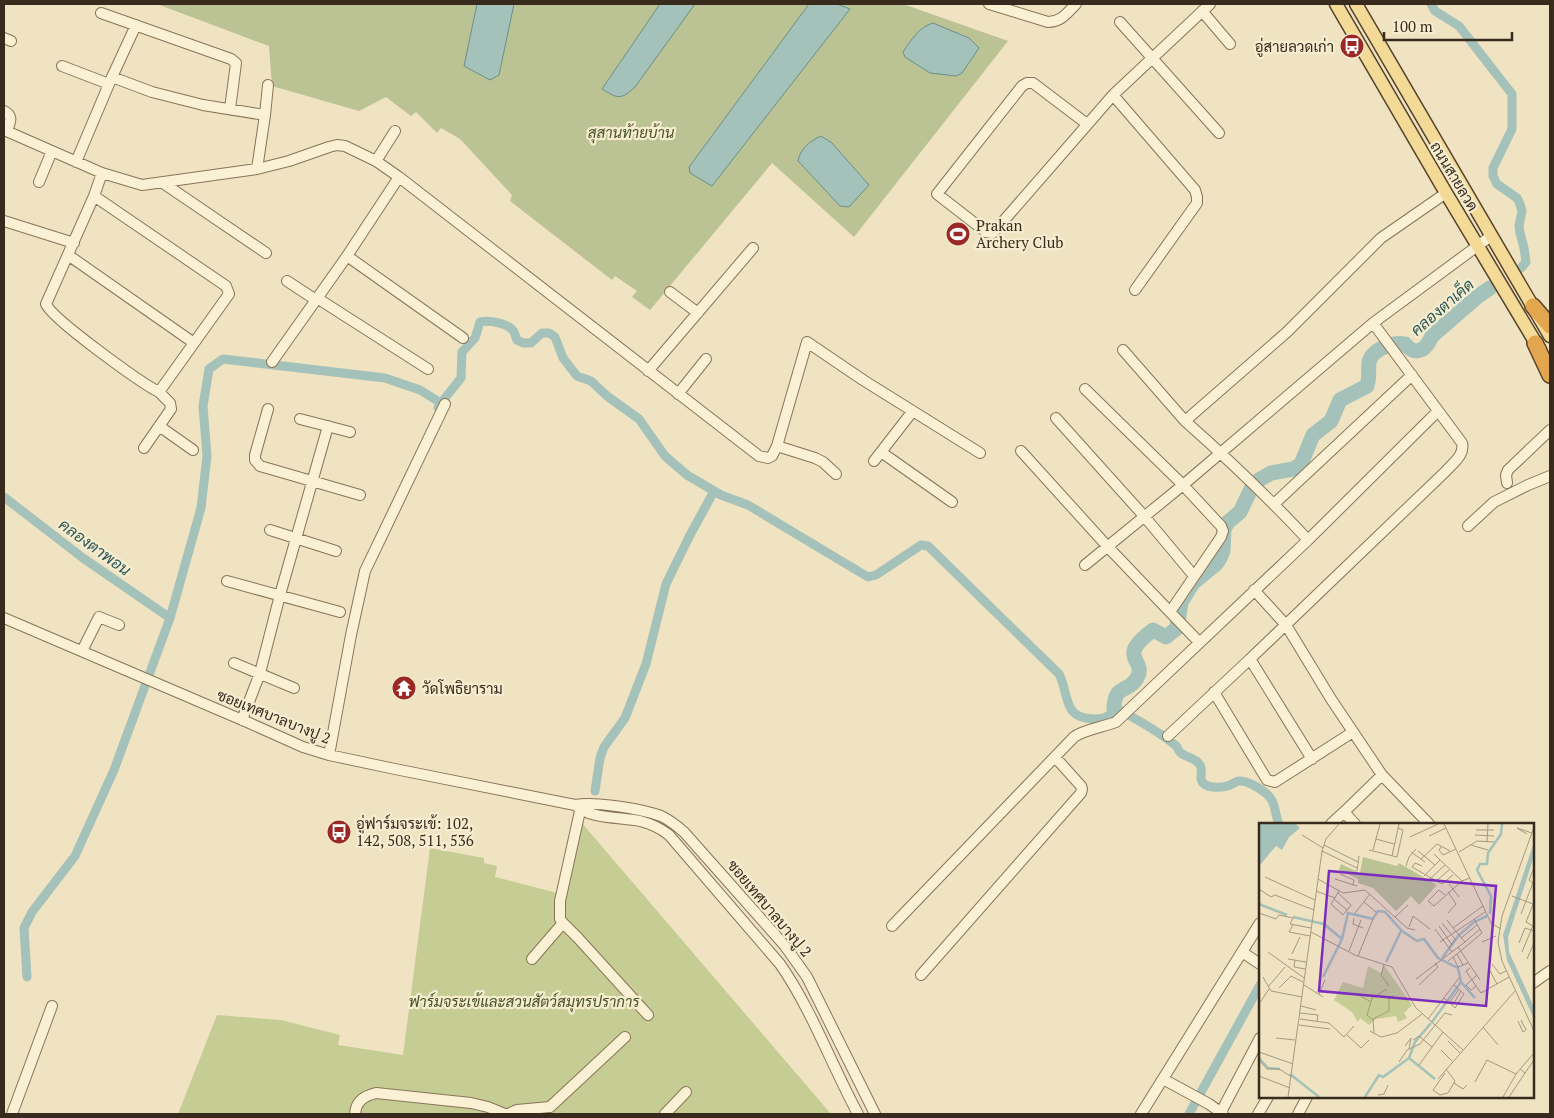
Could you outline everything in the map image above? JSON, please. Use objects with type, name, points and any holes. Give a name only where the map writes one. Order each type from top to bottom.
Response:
[{"type":"highway","points":[[1533,306],[1550,326]]},
{"type":"highway","points":[[1535,343],[1550,375]]},
{"type":"main road","name":"ถนนสายลวด","points":[[1336,4],[1446,194],[1535,343],[1550,363]]},
{"type":"main road","name":"ถนนสายลวด","points":[[1356,4],[1550,336]]},
{"type":"street","points":[[995,5],[1048,22],[1054,22],[1060,20],[1076,4]]},
{"type":"street","points":[[1087,124],[1033,83],[1027,83],[1022,86],[937,194],[986,232],[993,233],[1113,95],[1210,4]]},
{"type":"street","points":[[1202,11],[1230,44]]},
{"type":"street","points":[[101,13],[231,60],[236,64],[230,109]]},
{"type":"street","points":[[1120,22],[1219,133]]},
{"type":"street","points":[[76,162],[136,25]]},
{"type":"street","points":[[62,66],[110,81],[203,105],[265,115]]},
{"type":"street","points":[[257,169],[268,85]]},
{"type":"street","points":[[1113,95],[1195,190],[1197,196],[1197,203],[1135,290]]},
{"type":"street","points":[[4,111],[11,118],[5,130],[102,173],[142,185],[257,169],[289,161],[328,146],[345,146],[376,161],[399,177],[759,456],[768,458],[772,456],[777,446],[807,342],[912,412],[980,453]]},
{"type":"street","points":[[376,161],[395,130]]},
{"type":"street","points":[[39,182],[52,151]]},
{"type":"street","points":[[102,173],[74,243],[46,304],[48,308],[82,338],[159,392],[170,403],[172,406],[144,448]]},
{"type":"street","points":[[272,362],[347,256],[399,177]]},
{"type":"street","points":[[163,183],[266,253]]},
{"type":"street","points":[[1185,421],[1287,332],[1381,238],[1446,194]]},
{"type":"street","points":[[94,196],[226,286],[229,294],[159,392]]},
{"type":"street","points":[[4,221],[74,243]]},
{"type":"street","points":[[1085,565],[1222,453],[1373,323],[1491,236]]},
{"type":"street","points":[[648,371],[753,248]]},
{"type":"street","points":[[68,255],[194,343]]},
{"type":"street","points":[[347,256],[463,338]]},
{"type":"street","points":[[286,281],[428,368]]},
{"type":"street","points":[[670,292],[698,313]]},
{"type":"street","points":[[1168,736],[1445,472],[1461,454],[1463,449],[1462,443],[1373,323]]},
{"type":"street","points":[[1123,350],[1185,421],[1222,453],[1308,540]]},
{"type":"street","points":[[678,394],[706,358]]},
{"type":"street","points":[[1274,504],[1412,374]]},
{"type":"street","points":[[1085,389],[1183,485],[1221,526],[1223,532],[1221,537],[1170,612]]},
{"type":"street","points":[[329,755],[365,571],[445,404]]},
{"type":"street","points":[[268,409],[255,455],[255,460],[260,466],[360,495]]},
{"type":"street","points":[[892,926],[1078,734],[1116,722],[1308,540],[1438,411]]},
{"type":"street","points":[[874,461],[912,412]]},
{"type":"street","points":[[1056,418],[1144,516],[1194,576]]},
{"type":"street","points":[[300,419],[350,432]]},
{"type":"street","points":[[159,426],[193,450]]},
{"type":"street","points":[[242,720],[260,673],[328,426]]},
{"type":"street","points":[[1507,483],[1506,475],[1508,470],[1550,430]]},
{"type":"street","points":[[777,446],[815,458],[823,462],[836,474]]},
{"type":"street","points":[[1021,451],[1107,546],[1199,642]]},
{"type":"street","points":[[881,452],[952,502]]},
{"type":"street","points":[[1468,526],[1494,502],[1550,476]]},
{"type":"street","points":[[270,530],[336,551]]},
{"type":"street","points":[[227,581],[340,612]]},
{"type":"street","points":[[1254,590],[1286,625],[1331,699],[1382,775],[1428,823]]},
{"type":"street","points":[[82,651],[99,617],[119,625]]},
{"type":"street","name":"ซอยเทศบาลบางปู 2","points":[[4,618],[242,720],[286,741],[329,755],[578,808],[589,814],[642,822],[660,829],[669,835],[780,964],[806,1005],[858,1114]]},
{"type":"street","points":[[1250,659],[1312,759]]},
{"type":"street","points":[[234,662],[294,688]]},
{"type":"street","points":[[1214,692],[1267,780],[1275,782],[1353,732]]},
{"type":"street","points":[[921,975],[1082,789],[1082,786],[1055,757]]},
{"type":"street","points":[[1332,823],[1382,775]]},
{"type":"street","name":"ซอยเทศบาลบางปู 2","points":[[578,808],[584,803],[650,813],[670,820],[684,832],[760,917],[797,962],[807,977],[874,1114]]},
{"type":"street","points":[[578,808],[560,901],[560,918],[648,1015]]},
{"type":"street","points":[[1344,812],[1354,823]]},
{"type":"street","points":[[532,959],[563,923]]},
{"type":"street","points":[[1140,1114],[1259,925]]},
{"type":"street","points":[[1242,952],[1259,963]]},
{"type":"street","points":[[1534,982],[1550,971]]},
{"type":"street","points":[[12,1114],[52,1006]]},
{"type":"street","points":[[356,1114],[355,1110],[360,1100],[376,1093],[471,1103],[506,1114],[517,1110],[550,1107],[624,1036]]},
{"type":"street","points":[[1163,1079],[1222,1113],[1259,1040]]},
{"type":"street","points":[[665,1114],[686,1092]]},
{"type":"street","points":[[1258,1114],[1267,1098]]},
{"type":"street","points":[[1298,1114],[1306,1098]]},
{"type":"green space","name":"สุสานท้ายบ้าน","points":[[157,4],[903,4],[1008,41],[854,237],[772,163],[650,310],[632,297],[637,291],[615,276],[612,280],[510,201],[512,195],[460,139],[441,128],[437,133],[416,112],[411,116],[386,97],[359,111],[272,86],[269,46]]},
{"type":"green space","name":"ฟาร์มจระเข้และสวนสัตว์สมุทรปราการ","points":[[581,822],[831,1114],[178,1114],[217,1015],[281,1020],[340,1035],[338,1045],[403,1055],[430,848],[484,858],[484,863],[497,866],[495,877],[565,895]]},
{"type":"water","points":[[477,4],[514,4],[499,75],[490,80],[464,66]]},
{"type":"water","points":[[660,4],[695,4],[635,87],[619,97],[602,89]]},
{"type":"water","points":[[809,4],[837,4],[850,9],[712,186],[690,173],[689,167]]},
{"type":"water","points":[[933,23],[969,38],[979,48],[962,73],[956,76],[930,73],[905,57],[903,52],[912,39],[919,31]]},
{"type":"water","points":[[821,136],[832,143],[869,185],[849,207],[840,206],[798,161],[806,146]]},
{"type":"waterway","name":"คลองตาเค็ด","points":[[1431,4],[1435,11],[1459,26],[1512,94],[1512,129],[1493,168],[1493,176],[1497,184],[1517,198],[1520,204],[1522,211],[1519,226],[1526,262],[1521,268]]},
{"type":"waterway","name":"คลองตาเค็ด","points":[[1114,710],[1116,696],[1119,692],[1130,686],[1137,678],[1139,667],[1134,658],[1136,647],[1153,630],[1166,637],[1177,628],[1181,602],[1193,583],[1216,564],[1220,558],[1223,551],[1224,529],[1228,522],[1240,512],[1253,485],[1271,473],[1293,469],[1301,464],[1313,435],[1331,421],[1340,400],[1367,386],[1369,363],[1378,350],[1395,344],[1405,344],[1417,351],[1424,348],[1432,336],[1490,288]]},
{"type":"waterway","points":[[438,408],[461,378],[462,352],[475,338],[480,322],[488,321],[508,326],[514,332],[517,340],[523,343],[531,343],[542,333],[549,333],[555,337],[563,358],[577,376],[591,381],[607,396],[639,419],[665,456],[687,475],[721,495],[748,505],[868,577],[876,575],[921,545],[928,546],[1059,674],[1069,704],[1077,715],[1084,718],[1100,719],[1105,718],[1114,710],[1122,711],[1165,737],[1177,747],[1180,753],[1194,759],[1201,767],[1201,779],[1206,785],[1222,787],[1237,781],[1243,781],[1261,790],[1273,802],[1279,823]]},
{"type":"waterway","points":[[27,977],[24,928],[32,912],[75,856],[114,770],[170,618],[201,508],[207,456],[203,406],[209,369],[223,359],[385,378],[420,390],[441,403]]},
{"type":"waterway","points":[[595,791],[600,758],[604,747],[625,718],[646,664],[666,584],[714,491]]},
{"type":"waterway","name":"คลองตาพอน","points":[[4,497],[83,558],[170,618]]},
{"type":"waterway","points":[[1189,1114],[1259,987]]},
{"type":"place","name":"อู่สายลวดเก่า","points":[[1352,46]]},
{"type":"place","name":"Prakan Archery Club","points":[[958,234]]},
{"type":"place","name":"วัดโพธิยาราม","points":[[404,688]]},
{"type":"place","name":"อู่ฟาร์มจระเข้: 102, 142, 508, 511, 536","points":[[339,832]]}]
